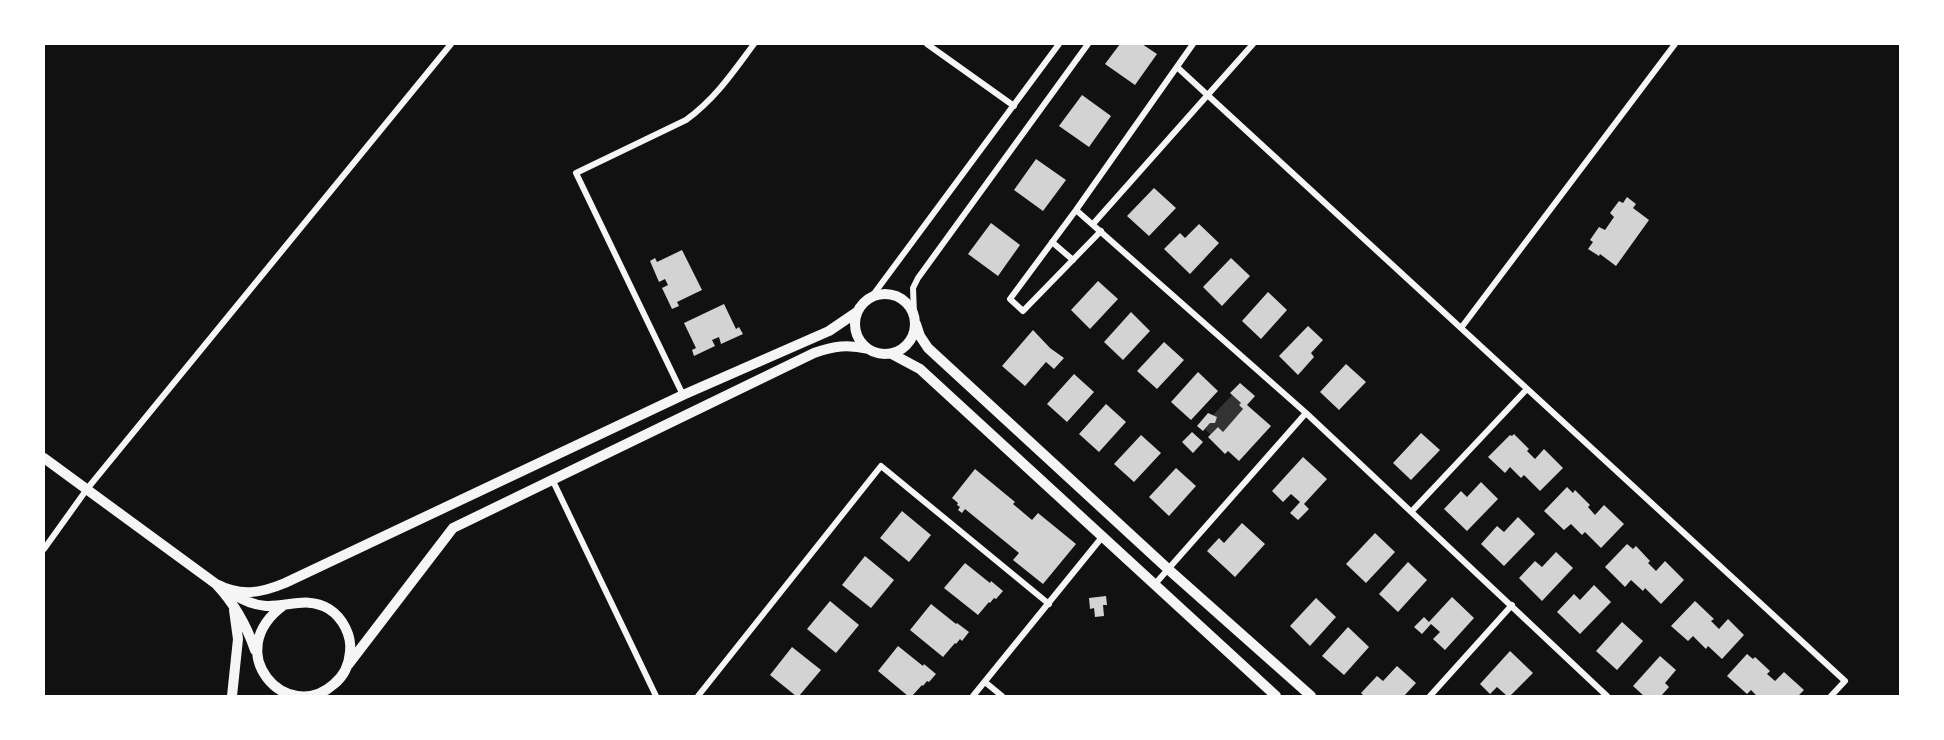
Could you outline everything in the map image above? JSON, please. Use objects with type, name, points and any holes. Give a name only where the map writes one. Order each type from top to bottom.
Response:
[{"type":"street","points":[[44,549],[87,489],[451,44]]},
{"type":"street","points":[[683,395],[576,172],[694,114],[715,96],[754,44]]},
{"type":"street","points":[[927,44],[1014,105]]},
{"type":"street","points":[[232,596],[263,591],[285,583],[683,395],[829,331],[857,312],[873,295],[1059,44]]},
{"type":"street","points":[[892,354],[909,343],[914,334],[913,288],[918,278],[1088,44]]},
{"type":"street","points":[[1101,231],[1023,311],[1010,299],[1193,44]]},
{"type":"street","points":[[1093,224],[1253,44]]},
{"type":"street","points":[[1461,328],[1675,44]]},
{"type":"street","points":[[1177,67],[1845,681],[1831,696]]},
{"type":"street","points":[[1076,210],[1306,413],[1608,696]]},
{"type":"street","points":[[1052,242],[1073,260]]},
{"type":"street","points":[[873,295],[893,294],[902,298],[915,319],[920,336],[928,348],[1168,569],[1311,696]]},
{"type":"street","points":[[857,312],[855,328],[858,338],[868,349]]},
{"type":"street","points":[[327,696],[348,665],[453,528],[552,478],[814,353],[845,345],[882,354],[892,354],[920,369],[1276,696]]},
{"type":"street","points":[[1412,511],[1526,390]]},
{"type":"street","points":[[1155,584],[1306,413]]},
{"type":"street","points":[[44,458],[232,596],[263,606],[300,602],[315,603],[329,609],[341,620],[348,634],[351,649],[348,665]]},
{"type":"street","points":[[698,696],[881,466],[1049,604]]},
{"type":"street","points":[[552,478],[656,696]]},
{"type":"street","points":[[973,696],[1103,536]]},
{"type":"street","points":[[232,596],[262,670],[271,683],[283,692],[298,696],[314,695],[329,689],[340,679]]},
{"type":"street","points":[[232,596],[238,639],[232,696]]},
{"type":"street","points":[[257,656],[257,640],[262,626],[284,605]]},
{"type":"street","points":[[1430,696],[1512,605]]},
{"type":"street","points":[[985,682],[1002,696]]},
{"type":"shaded area","points":[[1232,395],[1241,403],[1239,405],[1243,409],[1223,432],[1218,427],[1211,435],[1205,429],[1210,423],[1215,423],[1217,417],[1213,415]]},
{"type":"building","points":[[1120,44],[1142,44],[1157,54],[1135,85],[1105,64]]},
{"type":"building","points":[[1082,95],[1111,116],[1089,147],[1059,126]]},
{"type":"building","points":[[1036,159],[1066,180],[1043,211],[1014,190]]},
{"type":"building","points":[[1154,188],[1176,208],[1149,236],[1127,216]]},
{"type":"building","points":[[1627,197],[1636,204],[1633,208],[1649,220],[1616,266],[1600,254],[1599,256],[1588,249],[1593,242],[1590,240],[1599,227],[1605,230],[1614,217],[1610,213],[1619,201],[1623,203]]},
{"type":"building","points":[[991,223],[1020,245],[998,276],[968,254]]},
{"type":"building","points":[[1199,224],[1219,243],[1190,274],[1164,249],[1180,233],[1185,238]]},
{"type":"building","points":[[682,250],[702,290],[677,302],[679,306],[672,309],[662,288],[668,285],[665,279],[659,282],[650,261],[655,258],[657,262]]},
{"type":"building","points":[[1231,258],[1250,276],[1222,306],[1203,287]]},
{"type":"building","points":[[1098,281],[1118,299],[1090,329],[1071,310]]},
{"type":"building","points":[[1268,292],[1287,310],[1261,339],[1242,321]]},
{"type":"building","points":[[724,304],[736,329],[739,327],[743,334],[721,344],[719,337],[712,340],[715,346],[694,356],[692,350],[696,348],[684,323]]},
{"type":"building","points":[[1131,312],[1150,331],[1123,360],[1104,342]]},
{"type":"building","points":[[1308,326],[1323,340],[1311,353],[1314,357],[1298,375],[1279,356]]},
{"type":"building","points":[[1033,330],[1050,348],[1064,358],[1054,369],[1046,362],[1025,386],[1002,366]]},
{"type":"building","points":[[1164,342],[1184,360],[1157,389],[1137,371]]},
{"type":"building","points":[[1346,364],[1366,382],[1339,410],[1320,392]]},
{"type":"building","points":[[1198,372],[1218,391],[1191,420],[1171,402]]},
{"type":"building","points":[[1074,374],[1094,392],[1067,422],[1047,404]]},
{"type":"building","points":[[1240,383],[1255,396],[1247,405],[1271,426],[1239,461],[1228,451],[1225,454],[1208,437],[1218,427],[1223,432],[1243,409],[1239,405],[1241,403],[1230,393]]},
{"type":"building","points":[[1106,404],[1126,422],[1099,452],[1079,434]]},
{"type":"building","points":[[1208,413],[1217,417],[1215,423],[1210,423],[1203,431],[1197,426]]},
{"type":"building","points":[[1192,432],[1203,442],[1193,453],[1182,442]]},
{"type":"building","points":[[1421,433],[1440,450],[1411,480],[1393,463]]},
{"type":"building","points":[[1514,434],[1529,449],[1527,451],[1535,459],[1544,449],[1563,468],[1540,491],[1524,475],[1521,478],[1510,467],[1505,473],[1488,457],[1510,435]]},
{"type":"building","points":[[1141,435],[1161,453],[1134,482],[1114,464]]},
{"type":"building","points":[[1303,457],[1327,479],[1304,504],[1309,509],[1298,520],[1290,513],[1300,502],[1291,494],[1283,502],[1272,491]]},
{"type":"building","points":[[1176,468],[1196,486],[1169,516],[1149,497]]},
{"type":"building","points":[[975,469],[1015,502],[1013,504],[1032,520],[1038,513],[1076,544],[1043,584],[1013,560],[1019,553],[965,509],[962,513],[958,510],[960,507],[958,503],[952,498]]},
{"type":"building","points":[[1481,482],[1498,499],[1467,531],[1444,509],[1461,491],[1467,497]]},
{"type":"building","points":[[1567,487],[1573,493],[1575,490],[1590,505],[1588,507],[1595,515],[1604,505],[1624,524],[1601,548],[1585,532],[1582,535],[1571,524],[1564,530],[1544,511]]},
{"type":"building","points":[[902,511],[931,535],[909,562],[880,538]]},
{"type":"building","points":[[1518,517],[1535,534],[1504,566],[1481,544],[1497,526],[1504,532]]},
{"type":"building","points":[[1242,523],[1265,544],[1235,577],[1207,551],[1219,538],[1224,543]]},
{"type":"building","points":[[1375,533],[1395,552],[1366,583],[1346,564]]},
{"type":"building","points":[[1627,544],[1633,549],[1636,546],[1656,571],[1665,561],[1684,580],[1661,604],[1645,588],[1643,591],[1631,580],[1625,587],[1605,567]]},
{"type":"building","points":[[1556,552],[1573,568],[1542,601],[1519,578],[1535,561],[1542,567]]},
{"type":"building","points":[[865,556],[894,580],[871,608],[842,585]]},
{"type":"building","points":[[1408,562],[1427,580],[1398,612],[1379,594]]},
{"type":"building","points":[[965,563],[1003,591],[978,615],[944,588]]},
{"type":"building","points":[[1594,585],[1611,602],[1580,634],[1557,612],[1574,594],[1580,600]]},
{"type":"building","points":[[1106,596],[1107,605],[1103,605],[1104,616],[1095,617],[1094,608],[1090,609],[1089,598]]},
{"type":"building","points":[[1452,597],[1474,618],[1445,650],[1433,639],[1440,632],[1431,624],[1422,634],[1414,627],[1424,617],[1429,622]]},
{"type":"building","points":[[1316,598],[1336,617],[1310,646],[1290,626]]},
{"type":"building","points":[[830,601],[859,625],[836,653],[807,629]]},
{"type":"building","points":[[1695,601],[1714,619],[1711,621],[1719,629],[1728,619],[1744,635],[1722,659],[1708,646],[1706,649],[1693,636],[1688,641],[1671,626]]},
{"type":"building","points":[[931,604],[969,632],[943,657],[910,630]]},
{"type":"building","points":[[1622,622],[1643,641],[1617,670],[1596,651]]},
{"type":"building","points":[[1348,627],[1369,647],[1344,675],[1322,656]]},
{"type":"building","points":[[898,646],[936,674],[912,696],[908,696],[878,671]]},
{"type":"building","points":[[792,647],[821,670],[799,696],[770,675]]},
{"type":"building","points":[[1510,651],[1533,673],[1510,696],[1504,696],[1506,695],[1497,687],[1490,694],[1480,684]]},
{"type":"building","points":[[1747,654],[1753,659],[1755,657],[1770,671],[1767,674],[1775,681],[1784,672],[1804,690],[1798,696],[1757,696],[1751,690],[1747,694],[1727,676]]},
{"type":"building","points":[[1660,656],[1676,670],[1665,683],[1669,687],[1661,696],[1644,696],[1633,686]]},
{"type":"building","points":[[1397,666],[1416,683],[1404,696],[1364,696],[1361,693],[1377,676],[1383,681]]}]
